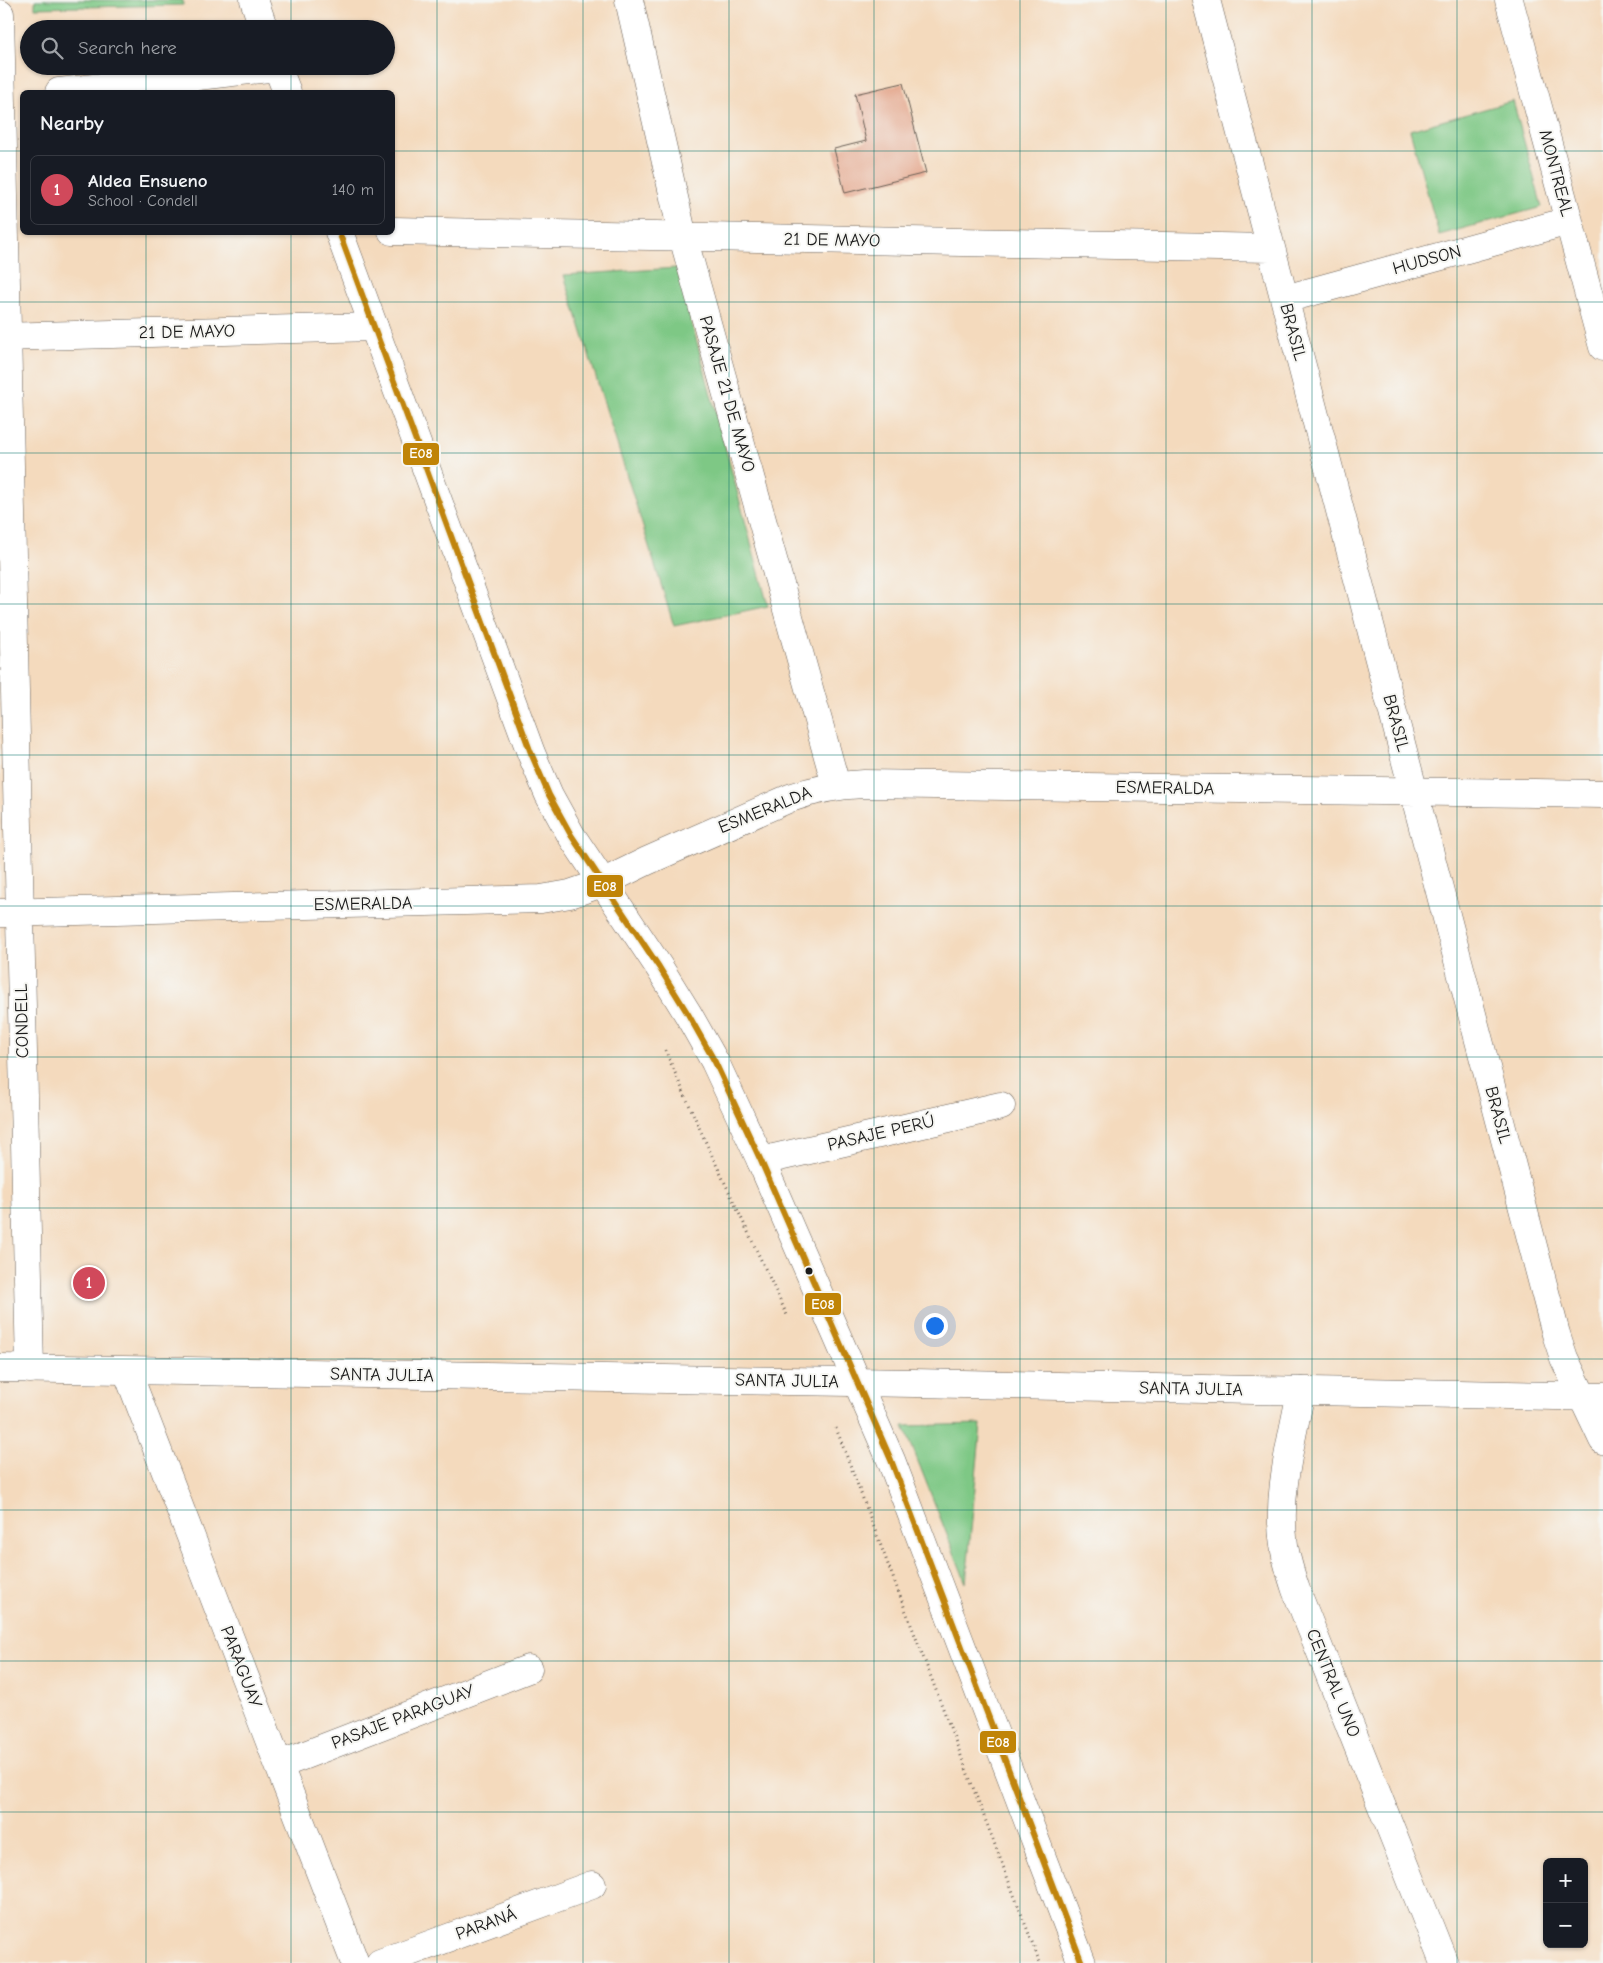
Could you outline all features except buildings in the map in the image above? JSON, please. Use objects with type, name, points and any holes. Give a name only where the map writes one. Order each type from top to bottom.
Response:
[{"type":"street","points":[[254,0],[261,20]]},
{"type":"street","name":"PASAJE 21 DE MAYO","points":[[629,0],[683,237],[836,785]]},
{"type":"street","name":"BRASIL","points":[[1206,0],[1556,1334],[1564,1358],[1593,1397],[1603,1440]]},
{"type":"street","name":"MONTREAL","points":[[1509,0],[1603,347]]},
{"type":"street","name":"CONDELL","points":[[0,14],[12,97],[4,337],[10,913],[30,1369]]},
{"type":"street","points":[[76,90],[202,75]]},
{"type":"street","points":[[280,75],[286,90]]},
{"type":"street","name":"HUDSON","points":[[1285,299],[1569,221]]},
{"type":"street","name":"21 DE MAYO","points":[[395,231],[1271,248]]},
{"type":"street","points":[[340,235],[531,753],[549,795],[571,835],[688,1014],[714,1062],[761,1161],[891,1460],[1082,1963]]},
{"type":"street","name":"21 DE MAYO","points":[[4,337],[374,327]]},
{"type":"street","name":"ESMERALDA","points":[[10,913],[541,899],[570,894],[602,883],[647,861],[790,798],[836,785],[923,784],[1603,794]]},
{"type":"street","name":"PASAJE PERÚ","points":[[761,1161],[1001,1106]]},
{"type":"street","name":"SANTA JULIA","points":[[0,1368],[858,1382],[1593,1397]]},
{"type":"street","name":"PARAGUAY","points":[[127,1371],[355,1963]]},
{"type":"street","name":"CENTRAL UNO","points":[[1301,1391],[1283,1496],[1284,1544],[1289,1567],[1444,1963]]},
{"type":"street","name":"PASAJE PARAGUAY","points":[[279,1765],[528,1669]]},
{"type":"street","name":"PARANÁ","points":[[380,1963],[592,1885]]},
{"type":"path","points":[[661,1041],[707,1145],[789,1320]]},
{"type":"path","points":[[818,1382],[1040,1963]]},
{"type":"green space","points":[[35,0],[183,0],[183,5],[35,8]]},
{"type":"green space","points":[[1513,101],[1542,207],[1439,235],[1410,130]]},
{"type":"green space","points":[[677,268],[768,606],[674,626],[564,275]]},
{"type":"green space","points":[[981,1424],[966,1583],[904,1426]]},
{"type":"transit line","name":"E08","points":[[340,235],[531,753],[549,795],[571,835],[688,1014],[715,1062],[761,1161],[891,1460],[1082,1963]]},
{"type":"place","name":"Aldea Ensueno","points":[[89,1283]]}]
